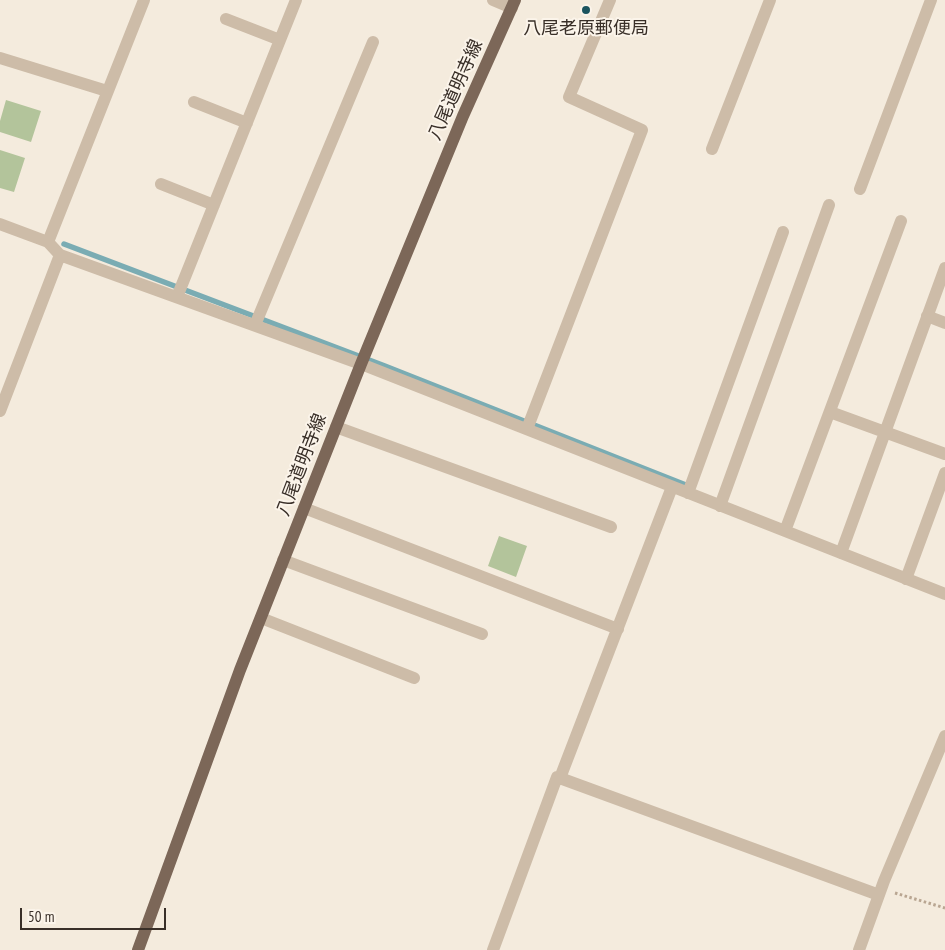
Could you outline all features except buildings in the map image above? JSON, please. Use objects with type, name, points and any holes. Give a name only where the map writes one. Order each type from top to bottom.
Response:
[{"type":"main road","name":"八尾道明寺線","points":[[138,950],[283,560],[463,116],[514,4]]},
{"type":"street","points":[[48,242],[144,0]]},
{"type":"street","points":[[178,297],[296,0]]},
{"type":"street","points":[[493,0],[514,4]]},
{"type":"street","points":[[527,429],[642,130],[569,97],[610,0]]},
{"type":"street","points":[[712,149],[770,0]]},
{"type":"street","points":[[860,189],[930,0]]},
{"type":"street","points":[[226,18],[280,40]]},
{"type":"street","points":[[255,325],[373,42]]},
{"type":"street","points":[[0,58],[107,91]]},
{"type":"street","points":[[194,102],[247,123]]},
{"type":"street","points":[[161,184],[214,205]]},
{"type":"street","points":[[720,506],[829,205]]},
{"type":"street","points":[[785,531],[901,221]]},
{"type":"street","points":[[0,224],[48,242],[60,255],[361,364],[945,594]]},
{"type":"street","points":[[688,493],[782,232]]},
{"type":"street","points":[[0,411],[60,255]]},
{"type":"street","points":[[841,553],[945,268]]},
{"type":"street","points":[[927,316],[945,322]]},
{"type":"street","points":[[830,412],[945,454]]},
{"type":"street","points":[[336,427],[611,527]]},
{"type":"street","points":[[906,579],[945,473]]},
{"type":"street","points":[[560,778],[672,487]]},
{"type":"street","points":[[304,508],[618,630]]},
{"type":"street","points":[[283,560],[482,634]]},
{"type":"street","points":[[261,618],[414,678]]},
{"type":"street","points":[[859,950],[880,892],[945,736]]},
{"type":"street","points":[[493,950],[557,777],[880,892]]},
{"type":"path","points":[[880,892],[945,908]]},
{"type":"green space","points":[[6,100],[41,111],[31,142],[0,132],[0,121]]},
{"type":"green space","points":[[0,150],[25,158],[14,192],[0,188]]},
{"type":"green space","points":[[499,536],[527,546],[516,577],[488,566]]},
{"type":"waterway","points":[[64,244],[385,366],[691,487]]},
{"type":"place","name":"八尾老原郵便局","points":[[586,10]]}]
